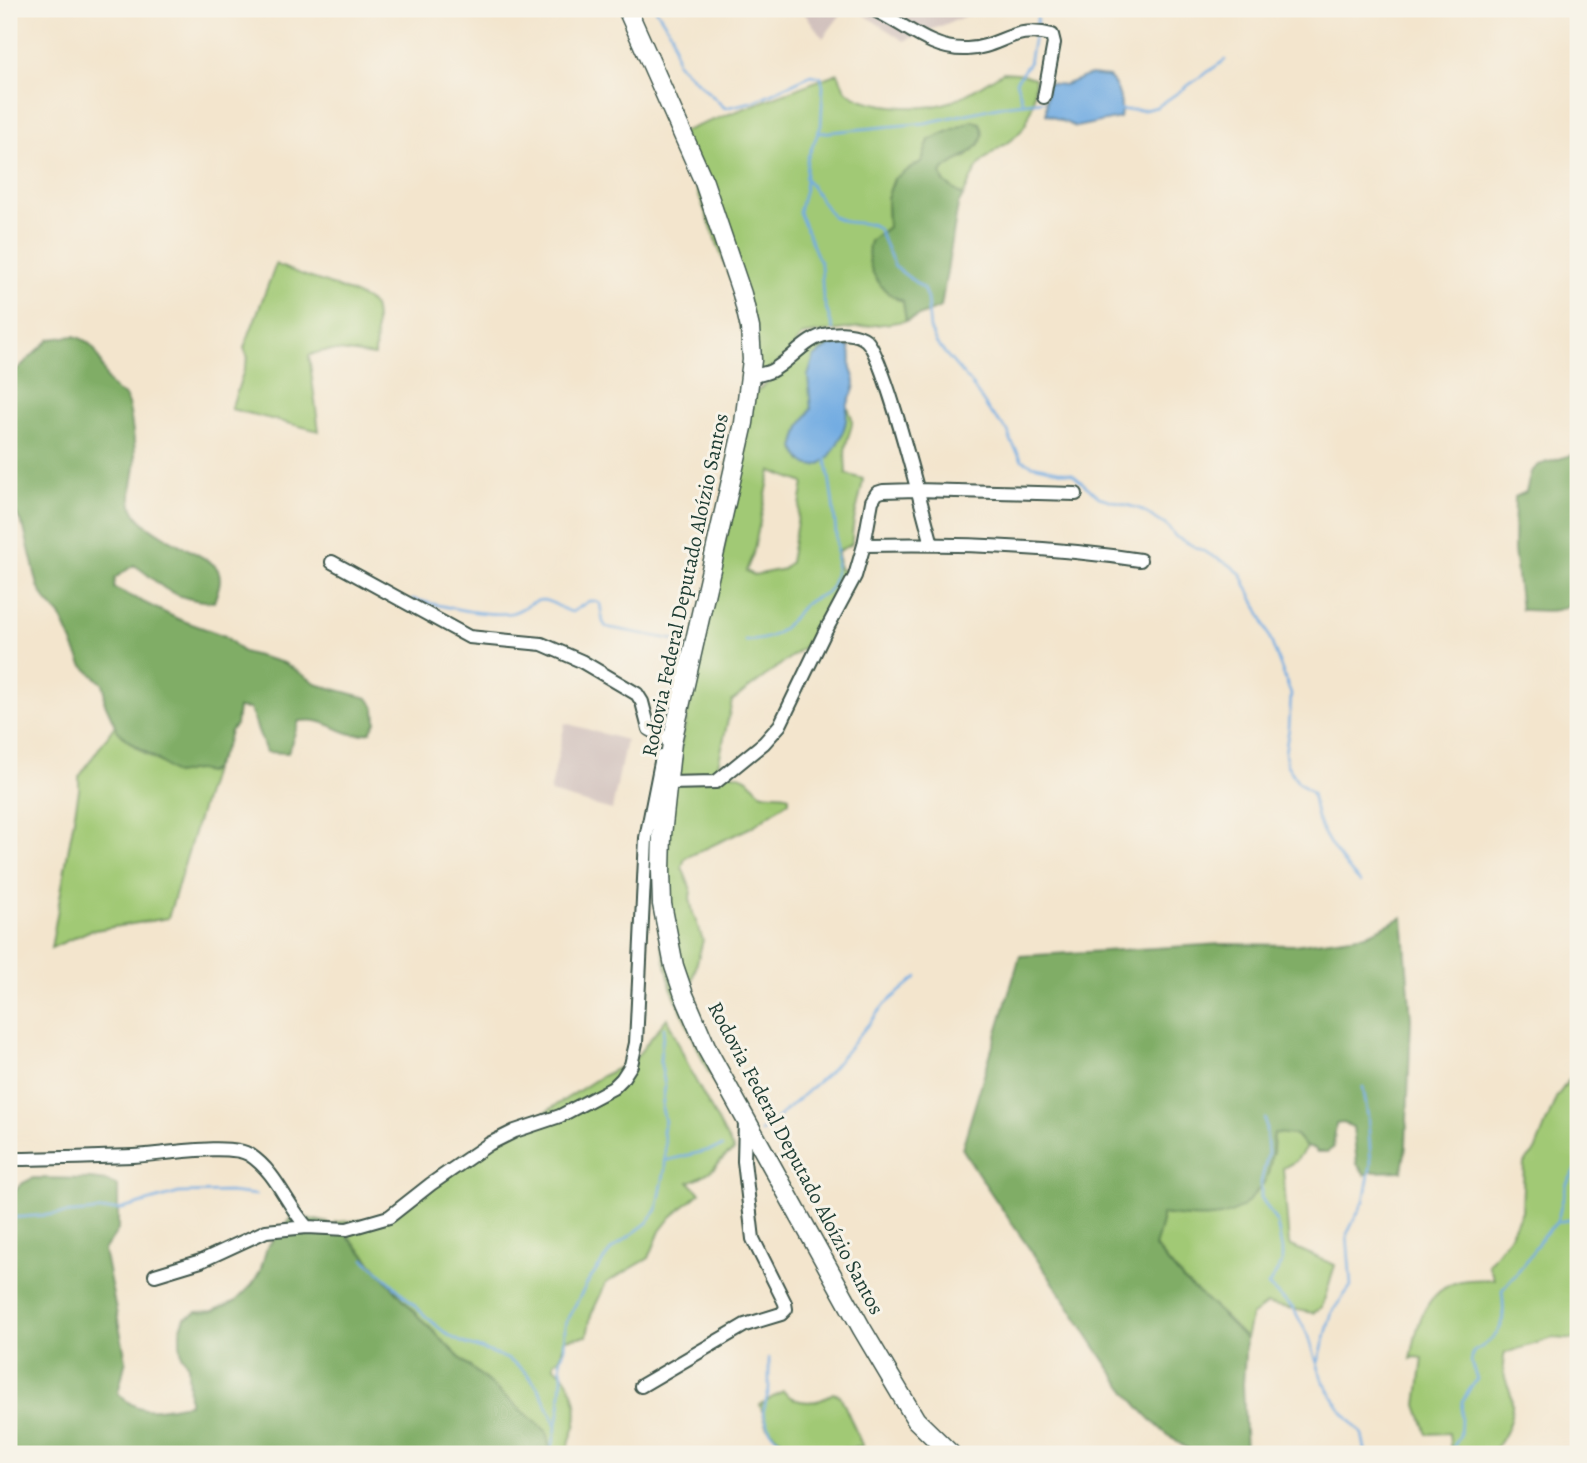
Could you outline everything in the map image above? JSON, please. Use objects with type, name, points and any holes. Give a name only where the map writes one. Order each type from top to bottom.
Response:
[{"type":"highway","name":"Rodovia Federal Deputado Aloízio Santos","points":[[627,9],[704,182],[742,294],[750,328],[752,360],[744,423],[668,765],[661,870],[662,904],[674,966],[708,1051],[897,1391],[916,1420],[951,1454]]},
{"type":"street","points":[[872,9],[926,40],[956,49],[977,48],[1024,32],[1052,35],[1054,43],[1044,97]]},
{"type":"street","points":[[750,377],[772,370],[819,337],[827,334],[859,335],[874,349],[932,544]]},
{"type":"street","points":[[332,562],[469,637],[542,644],[582,661],[637,694],[642,702],[649,729],[668,765],[716,782],[773,735],[799,690],[825,632],[855,576],[872,501],[877,493],[916,490],[1076,494]]},
{"type":"street","points":[[864,545],[932,544],[1098,554],[1139,561]]},
{"type":"street","points":[[155,1275],[201,1261],[265,1231],[307,1227],[347,1229],[389,1217],[489,1144],[515,1131],[560,1116],[613,1088],[631,1065],[636,1043],[646,838],[668,765]]},
{"type":"street","points":[[641,1385],[745,1325],[786,1311],[785,1303],[753,1240],[744,1170],[745,1120]]},
{"type":"street","points":[[9,1159],[135,1156],[219,1149],[242,1151],[263,1165],[274,1177],[294,1212],[307,1227]]},
{"type":"shaded area","points":[[801,9],[845,9],[823,38]]},
{"type":"shaded area","points":[[855,9],[983,9],[904,41]]},
{"type":"shaded area","points":[[565,723],[626,740],[612,810],[550,793]]},
{"type":"green space","points":[[1003,72],[1035,78],[1029,116],[1017,135],[979,166],[963,196],[944,182],[941,173],[946,166],[968,156],[980,123],[972,121],[929,140],[922,161],[894,179],[887,198],[888,227],[870,241],[896,299],[903,301],[906,321],[802,335],[789,353],[763,375],[750,362],[744,315],[676,134],[838,73],[846,90],[856,97],[879,104],[918,107],[939,105],[956,99]]},
{"type":"green space","points":[[972,121],[980,123],[983,132],[977,147],[941,173],[944,182],[963,196],[958,205],[941,307],[906,321],[903,301],[887,292],[871,269],[868,250],[870,241],[888,227],[887,198],[894,179],[922,161],[929,140]]},
{"type":"green space","points":[[276,264],[359,296],[374,307],[375,356],[324,351],[309,356],[319,431],[231,409],[248,358],[244,348]]},
{"type":"green space","points":[[74,336],[86,341],[93,348],[109,382],[125,396],[135,450],[131,492],[134,511],[157,532],[214,565],[220,578],[214,602],[172,593],[134,565],[115,578],[114,588],[178,619],[225,636],[243,652],[284,663],[319,685],[368,698],[375,708],[376,722],[370,732],[348,733],[316,721],[299,721],[288,753],[266,752],[250,709],[238,708],[236,725],[230,731],[226,746],[213,770],[207,773],[195,770],[175,774],[117,730],[104,701],[103,684],[82,665],[60,615],[45,599],[38,586],[24,528],[9,500],[9,377],[50,339]]},
{"type":"green space","points":[[814,345],[831,345],[821,350],[809,385],[811,409],[800,427],[794,448],[802,461],[828,445],[843,427],[847,406],[852,426],[845,448],[846,474],[863,479],[852,544],[838,551],[839,569],[858,575],[804,647],[732,701],[717,770],[744,777],[761,792],[789,796],[789,801],[752,827],[685,858],[682,867],[691,890],[693,913],[703,940],[691,985],[692,998],[718,1076],[721,1095],[671,987],[661,942],[663,827],[744,454],[751,396]],"holes":[[[771,471],[804,483],[790,562],[784,569],[754,575],[746,571],[753,554]]]},
{"type":"green space","points":[[1578,453],[1578,598],[1557,610],[1521,610],[1514,550],[1515,497],[1526,492],[1531,472],[1539,465]]},
{"type":"green space","points":[[115,725],[135,747],[175,770],[183,773],[201,770],[207,773],[213,770],[168,918],[89,931],[51,948],[79,790],[79,777]]},
{"type":"green space","points":[[1403,917],[1411,1019],[1406,1146],[1402,1171],[1370,1172],[1365,1175],[1357,1164],[1353,1127],[1343,1123],[1336,1124],[1333,1148],[1327,1152],[1316,1152],[1316,1149],[1306,1147],[1296,1135],[1274,1133],[1267,1177],[1245,1205],[1224,1215],[1212,1217],[1162,1214],[1155,1247],[1183,1280],[1246,1339],[1243,1384],[1246,1454],[1198,1454],[1171,1438],[1134,1402],[962,1148],[1020,956],[1222,944],[1294,945],[1366,935]]},
{"type":"green space","points":[[667,1018],[692,1074],[734,1151],[703,1176],[689,1182],[700,1193],[671,1217],[660,1231],[649,1258],[606,1283],[591,1315],[587,1336],[565,1339],[560,1358],[554,1362],[554,1367],[565,1377],[572,1391],[576,1422],[570,1442],[570,1454],[551,1454],[546,1431],[462,1360],[418,1316],[336,1222],[375,1219],[395,1209],[434,1175],[502,1130],[542,1114],[602,1076],[633,1061]]},
{"type":"green space","points":[[1578,1067],[1578,1340],[1553,1338],[1505,1353],[1503,1368],[1512,1408],[1505,1433],[1491,1453],[1451,1453],[1449,1433],[1427,1434],[1417,1405],[1423,1358],[1411,1359],[1419,1323],[1430,1301],[1448,1286],[1465,1280],[1494,1279],[1488,1264],[1509,1237],[1522,1211],[1524,1163],[1535,1151],[1556,1098]]},
{"type":"green space","points":[[1274,1133],[1296,1135],[1306,1147],[1296,1161],[1283,1168],[1289,1245],[1335,1265],[1322,1307],[1313,1313],[1267,1304],[1251,1316],[1246,1339],[1183,1280],[1155,1246],[1162,1214],[1217,1216],[1273,1154]]},
{"type":"green space","points":[[33,1178],[90,1179],[118,1186],[118,1230],[104,1250],[126,1360],[118,1393],[134,1406],[159,1409],[189,1404],[188,1365],[182,1356],[180,1343],[180,1330],[185,1318],[197,1312],[213,1311],[236,1301],[252,1285],[260,1272],[267,1247],[294,1215],[328,1223],[343,1231],[418,1316],[462,1360],[546,1431],[551,1454],[9,1454],[9,1199],[21,1184]]},
{"type":"green space","points":[[783,1391],[794,1399],[807,1402],[821,1400],[833,1393],[840,1395],[863,1447],[839,1449],[837,1454],[796,1454],[768,1428],[760,1405]]},
{"type":"water","points":[[1090,75],[1109,77],[1112,81],[1118,91],[1120,118],[1076,127],[1046,114],[1047,83],[1064,85]]},
{"type":"water","points":[[831,345],[849,346],[855,386],[837,445],[825,460],[818,465],[811,465],[802,460],[794,448],[800,427],[811,409],[808,376],[814,357]]},
{"type":"waterway","points":[[656,9],[672,34],[677,63],[725,108],[755,101],[811,75],[821,77],[821,126],[807,159],[805,189],[799,212],[821,265],[823,298],[833,329]]},
{"type":"waterway","points":[[1036,29],[1038,9]]},
{"type":"waterway","points":[[1023,103],[1016,81],[1029,63],[1034,36]]},
{"type":"waterway","points":[[1119,110],[1157,107],[1225,60]]},
{"type":"waterway","points":[[819,133],[925,123],[1007,105],[1043,101]]},
{"type":"waterway","points":[[805,177],[832,216],[847,222],[871,224],[878,228],[895,267],[923,288],[930,329],[936,343],[1008,431],[1022,460],[1032,465],[1072,474],[1099,497],[1140,509],[1167,526],[1176,537],[1230,565],[1241,574],[1263,620],[1291,694],[1285,753],[1287,765],[1298,782],[1312,793],[1318,821],[1326,837],[1360,882]]},
{"type":"waterway","points":[[745,641],[773,636],[779,632],[806,603],[829,590],[834,579],[837,546],[826,457]]},
{"type":"waterway","points":[[412,599],[462,610],[500,614],[515,612],[538,600],[550,602],[572,612],[589,601],[595,601],[600,604],[606,627],[675,640]]},
{"type":"waterway","points":[[761,1132],[829,1072],[885,1004],[917,977]]},
{"type":"waterway","points":[[551,1454],[560,1408],[560,1362],[569,1316],[588,1282],[612,1249],[647,1223],[657,1210],[665,1169],[662,1129],[665,1122],[662,1108],[665,1086],[660,1060],[664,1028]]},
{"type":"waterway","points":[[1318,1363],[1332,1312],[1351,1286],[1347,1234],[1364,1201],[1371,1164],[1363,1087]]},
{"type":"waterway","points":[[1265,1118],[1268,1154],[1261,1182],[1261,1197],[1277,1223],[1282,1250],[1282,1263],[1268,1286],[1293,1308],[1309,1337],[1322,1379],[1341,1410],[1362,1434],[1366,1454]]},
{"type":"waterway","points":[[664,1161],[722,1147]]},
{"type":"waterway","points":[[1449,1454],[1460,1436],[1462,1401],[1477,1379],[1471,1363],[1473,1352],[1491,1340],[1501,1327],[1504,1311],[1502,1290],[1524,1265],[1542,1237],[1557,1222],[1567,1183],[1578,1167]]},
{"type":"waterway","points":[[9,1218],[122,1209],[179,1193],[229,1192],[256,1195]]},
{"type":"waterway","points":[[1557,1222],[1578,1218]]},
{"type":"waterway","points":[[364,1259],[448,1335],[462,1343],[502,1356],[524,1370],[545,1400],[556,1426]]},
{"type":"waterway","points":[[769,1358],[769,1390],[763,1412],[771,1432],[792,1454]]}]
